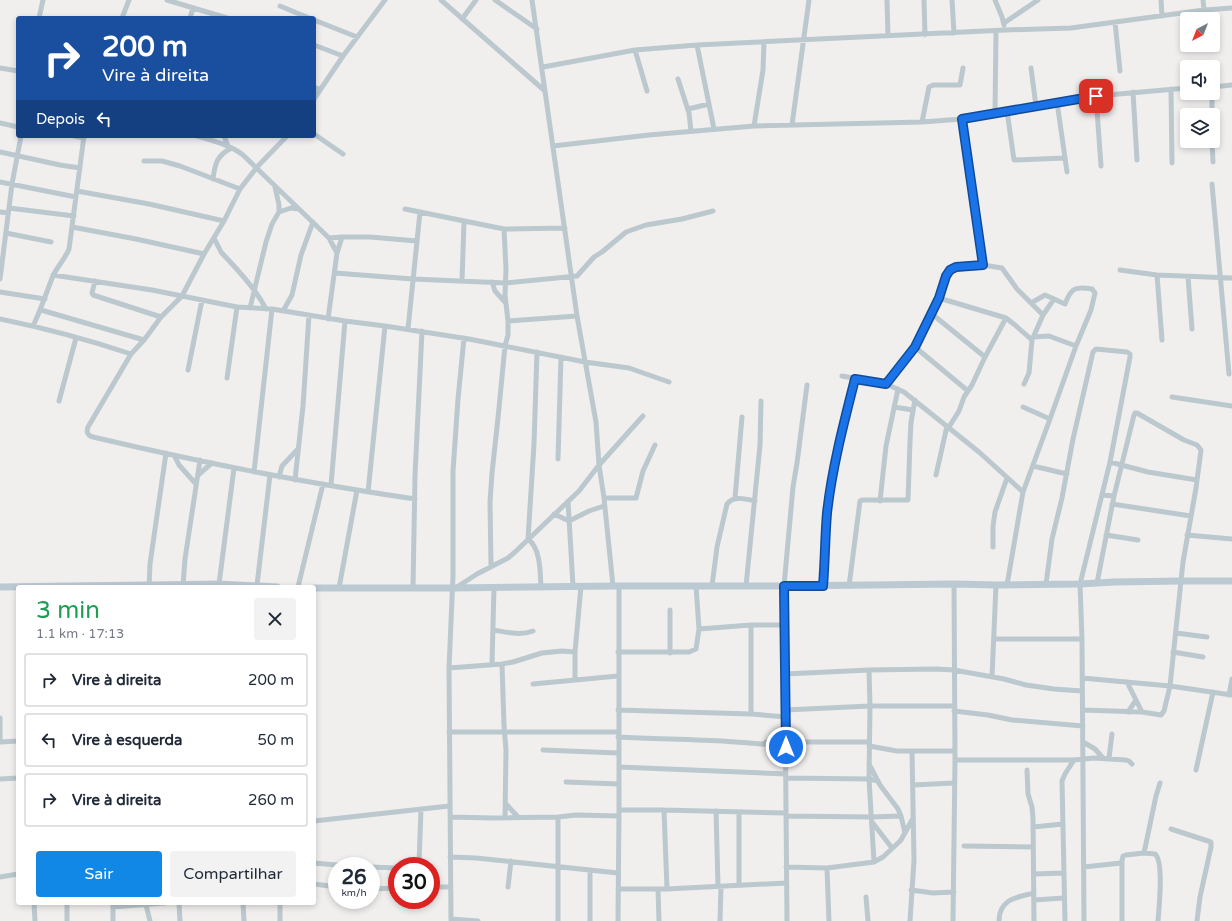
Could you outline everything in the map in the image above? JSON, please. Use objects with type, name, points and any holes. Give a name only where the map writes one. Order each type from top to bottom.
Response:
[{"type":"street","points":[[39,16],[42,0]]},
{"type":"street","points":[[123,16],[129,0]]},
{"type":"street","points":[[167,0],[220,16]]},
{"type":"street","points":[[316,96],[343,56],[385,0]]},
{"type":"street","points":[[441,0],[545,91]]},
{"type":"street","points":[[462,19],[476,0]]},
{"type":"street","points":[[495,0],[537,29]]},
{"type":"street","points":[[532,0],[577,316],[596,422],[599,465],[616,586],[619,767],[618,921]]},
{"type":"street","points":[[792,125],[803,40],[810,0]]},
{"type":"street","points":[[887,0],[888,36]]},
{"type":"street","points":[[924,0],[925,35]]},
{"type":"street","points":[[952,0],[954,33]]},
{"type":"street","points":[[995,0],[1004,23],[1005,30]]},
{"type":"street","points":[[1004,23],[1038,0]]},
{"type":"street","points":[[1161,0],[1162,16]]},
{"type":"street","points":[[1203,0],[1204,10]]},
{"type":"street","points":[[280,6],[304,16]]},
{"type":"street","points":[[191,16],[193,8]]},
{"type":"street","points":[[542,66],[635,50],[698,45],[1071,28],[1204,10],[1232,8]]},
{"type":"street","points":[[316,21],[357,37]]},
{"type":"street","points":[[1114,22],[1120,71]]},
{"type":"street","points":[[995,113],[996,31]]},
{"type":"street","points":[[754,126],[763,70],[764,42]]},
{"type":"street","points":[[698,45],[714,129]]},
{"type":"street","points":[[316,46],[343,56]]},
{"type":"street","points":[[635,50],[647,91]]},
{"type":"street","points":[[0,68],[16,72]]},
{"type":"street","points":[[922,122],[929,87],[933,85],[960,85],[963,68]]},
{"type":"street","points":[[1031,68],[1036,106]]},
{"type":"street","points":[[678,79],[690,116],[691,131]]},
{"type":"street","points":[[1220,87],[1232,86]]},
{"type":"street","points":[[316,88],[320,90]]},
{"type":"street","points":[[553,146],[691,131],[754,126],[922,122],[962,119],[1096,96],[1180,88]]},
{"type":"street","points":[[1171,89],[1172,163]]},
{"type":"street","points":[[1133,92],[1137,160]]},
{"type":"street","points":[[1096,96],[1101,166]]},
{"type":"street","points":[[1057,102],[1067,172]]},
{"type":"street","points":[[688,109],[709,104]]},
{"type":"street","points":[[1007,111],[1014,160],[1065,158]]},
{"type":"street","points":[[962,119],[983,265]]},
{"type":"street","points":[[0,123],[16,127]]},
{"type":"street","points":[[316,135],[343,154]]},
{"type":"street","points":[[0,276],[2,246],[6,233],[12,184],[21,138]]},
{"type":"street","points":[[33,326],[41,310],[54,275],[67,254],[71,241],[84,138]]},
{"type":"street","points":[[203,138],[230,147],[243,155],[257,167],[275,187],[329,238],[337,254]]},
{"type":"street","points":[[225,138],[230,147]]},
{"type":"street","points":[[286,138],[257,167],[240,189],[182,296],[161,317],[144,340],[131,354],[88,427],[87,432],[93,438],[278,477],[415,499]]},
{"type":"street","points":[[213,179],[217,162],[230,147]]},
{"type":"street","points":[[1212,148],[1213,162]]},
{"type":"street","points":[[0,152],[60,166],[80,168]]},
{"type":"street","points":[[144,162],[162,161],[195,171],[240,189]]},
{"type":"street","points":[[0,182],[76,197]]},
{"type":"street","points":[[1212,184],[1229,374]]},
{"type":"street","points":[[250,308],[266,242],[272,224],[279,212],[275,187]]},
{"type":"street","points":[[77,191],[149,204],[224,221]]},
{"type":"street","points":[[279,212],[291,208],[300,209]]},
{"type":"street","points":[[405,209],[504,229],[565,228]]},
{"type":"street","points":[[0,212],[9,211],[74,216]]},
{"type":"street","points":[[335,273],[413,279],[506,283],[578,275],[594,257],[626,232],[646,225],[682,219],[713,211]]},
{"type":"street","points":[[408,329],[420,212]]},
{"type":"street","points":[[283,311],[292,295],[302,250],[313,222]]},
{"type":"street","points":[[462,281],[464,222]]},
{"type":"street","points":[[72,227],[204,254]]},
{"type":"street","points":[[491,566],[490,502],[492,473],[505,346],[508,335],[508,321],[504,291],[506,283],[504,229]]},
{"type":"street","points":[[6,233],[51,242]]},
{"type":"street","points":[[328,318],[337,254],[342,237]]},
{"type":"street","points":[[329,238],[370,237],[417,241]]},
{"type":"street","points":[[214,238],[221,252],[254,291],[266,309]]},
{"type":"street","points":[[886,384],[915,347],[939,298],[946,276],[950,270],[956,267],[983,265],[1002,268],[1013,284],[1043,315]]},
{"type":"street","points":[[1120,270],[1156,275],[1232,278]]},
{"type":"street","points":[[54,275],[182,296],[237,307],[283,311],[464,338],[585,362],[629,368],[669,382]]},
{"type":"street","points":[[1156,275],[1162,340]]},
{"type":"street","points":[[1188,277],[1192,329]]},
{"type":"street","points":[[94,281],[93,295],[161,317]]},
{"type":"street","points":[[492,282],[496,291],[506,303]]},
{"type":"street","points":[[1007,584],[1023,492],[1076,346],[1091,310],[1094,292],[1090,289],[1076,288],[1070,292],[1065,304],[1043,295],[1031,303]]},
{"type":"street","points":[[0,292],[45,299]]},
{"type":"street","points":[[939,298],[1006,318],[1033,339],[1049,336],[1076,346]]},
{"type":"street","points":[[1024,384],[1029,373],[1033,339],[1043,315],[1054,299]]},
{"type":"street","points":[[188,370],[202,300]]},
{"type":"street","points":[[227,378],[237,307]]},
{"type":"street","points":[[41,310],[144,340]]},
{"type":"street","points":[[254,472],[272,310]]},
{"type":"street","points":[[932,314],[985,357]]},
{"type":"street","points":[[295,480],[303,406],[310,316]]},
{"type":"street","points":[[508,321],[577,316]]},
{"type":"street","points":[[936,475],[948,426],[959,411],[964,397],[1006,318]]},
{"type":"street","points":[[0,319],[33,326],[131,354]]},
{"type":"street","points":[[331,486],[345,321]]},
{"type":"street","points":[[368,492],[385,326]]},
{"type":"street","points":[[413,588],[415,475],[422,331]]},
{"type":"street","points":[[59,401],[76,338]]},
{"type":"street","points":[[464,338],[453,471],[454,588],[449,668],[450,887],[451,920],[478,921]]},
{"type":"street","points":[[915,347],[968,391]]},
{"type":"street","points":[[1046,584],[1052,539],[1093,352],[1096,349],[1127,352],[1130,356],[1110,462],[1080,584],[1082,639],[1084,921]]},
{"type":"street","points":[[528,539],[537,352]]},
{"type":"street","points":[[558,459],[561,357]]},
{"type":"street","points":[[842,376],[886,384],[898,389],[915,400],[948,426],[1023,492]]},
{"type":"street","points":[[823,586],[827,513],[831,483],[855,379]]},
{"type":"street","points":[[787,921],[784,586],[793,487],[807,385]]},
{"type":"street","points":[[880,501],[886,446],[898,389]]},
{"type":"street","points":[[1172,397],[1232,406]]},
{"type":"street","points":[[849,586],[860,502],[862,500],[908,500],[910,441],[915,400]]},
{"type":"street","points":[[746,586],[760,445],[761,401]]},
{"type":"street","points":[[894,407],[913,410]]},
{"type":"street","points":[[1023,407],[1050,419]]},
{"type":"street","points":[[1082,710],[1161,714],[1163,713],[1170,686],[1181,581],[1201,452],[1197,445],[1184,440],[1136,413],[1121,465],[1112,504],[1097,583]]},
{"type":"street","points":[[454,588],[491,566],[508,558],[579,491],[599,465],[643,416]]},
{"type":"street","points":[[735,498],[742,417]]},
{"type":"street","points":[[604,498],[636,498],[643,472],[655,445]]},
{"type":"street","points":[[278,477],[282,466],[298,449]]},
{"type":"street","points":[[149,585],[150,564],[166,453]]},
{"type":"street","points":[[174,455],[180,465],[196,484]]},
{"type":"street","points":[[183,585],[200,460]]},
{"type":"street","points":[[1110,462],[1148,472],[1197,480]]},
{"type":"street","points":[[198,475],[212,463]]},
{"type":"street","points":[[1033,466],[1067,474]]},
{"type":"street","points":[[219,584],[234,468]]},
{"type":"street","points":[[257,585],[270,475]]},
{"type":"street","points":[[993,547],[995,512],[1007,478]]},
{"type":"street","points":[[298,585],[323,484]]},
{"type":"street","points":[[339,588],[357,490]]},
{"type":"street","points":[[1102,495],[1114,496]]},
{"type":"street","points":[[712,586],[717,547],[728,502],[735,498],[755,501]]},
{"type":"street","points":[[568,501],[573,586]]},
{"type":"street","points":[[1112,504],[1191,516]]},
{"type":"street","points":[[554,514],[569,521],[589,511],[604,506]]},
{"type":"street","points":[[1188,535],[1232,539]]},
{"type":"street","points":[[1106,536],[1138,540]]},
{"type":"street","points":[[528,539],[533,543],[535,548],[540,572],[541,587]]},
{"type":"street","points":[[316,588],[996,585],[1232,581]]},
{"type":"street","points":[[953,921],[955,760],[954,584]]},
{"type":"street","points":[[201,585],[230,585]]},
{"type":"street","points":[[992,677],[996,585]]},
{"type":"street","points":[[575,680],[575,652],[582,586]]},
{"type":"street","points":[[618,652],[670,653],[694,651],[697,646],[699,629],[696,586]]},
{"type":"street","points":[[0,587],[16,587]]},
{"type":"street","points":[[492,664],[494,587]]},
{"type":"street","points":[[670,610],[670,653]]},
{"type":"street","points":[[699,629],[751,625],[785,625]]},
{"type":"street","points":[[751,625],[751,714]]},
{"type":"street","points":[[493,630],[519,634],[533,631]]},
{"type":"street","points":[[1176,633],[1207,637]]},
{"type":"street","points":[[994,639],[1082,639]]},
{"type":"street","points":[[449,668],[502,664],[514,662],[542,653],[575,652]]},
{"type":"street","points":[[1173,652],[1202,658]]},
{"type":"street","points":[[502,664],[506,750],[505,818]]},
{"type":"street","points":[[869,670],[869,779],[874,862]]},
{"type":"street","points":[[785,674],[869,670],[954,670],[1004,679],[1026,685],[1082,691]]},
{"type":"street","points":[[533,684],[618,676]]},
{"type":"street","points":[[1082,678],[1170,686],[1231,695],[1232,679]]},
{"type":"street","points":[[1127,682],[1142,712]]},
{"type":"street","points":[[1196,770],[1213,692]]},
{"type":"street","points":[[1128,712],[1136,700]]},
{"type":"street","points":[[786,710],[870,706],[954,709],[1012,720],[1083,726]]},
{"type":"street","points":[[618,710],[751,714],[786,717]]},
{"type":"street","points":[[0,718],[0,742],[16,741]]},
{"type":"street","points":[[763,744],[786,730]]},
{"type":"street","points":[[449,732],[618,735],[786,745],[869,744],[885,750],[954,751]]},
{"type":"street","points":[[1109,758],[1112,734]]},
{"type":"street","points":[[1083,742],[1095,749],[1103,758]]},
{"type":"street","points":[[543,750],[618,753]]},
{"type":"street","points":[[910,921],[914,860],[912,751]]},
{"type":"street","points":[[955,760],[1074,760],[1109,758],[1126,760],[1132,764]]},
{"type":"street","points":[[1065,921],[1062,781],[1074,760]]},
{"type":"street","points":[[869,764],[888,797],[898,809],[905,833]]},
{"type":"street","points":[[619,767],[869,779],[878,781]]},
{"type":"street","points":[[1027,770],[1028,794],[1032,807],[1033,827],[1034,921]]},
{"type":"street","points":[[0,779],[16,778]]},
{"type":"street","points":[[566,782],[619,784]]},
{"type":"street","points":[[913,785],[954,783]]},
{"type":"street","points":[[1144,853],[1160,783]]},
{"type":"street","points":[[506,804],[518,817]]},
{"type":"street","points":[[316,821],[450,806]]},
{"type":"street","points":[[419,857],[421,809]]},
{"type":"street","points":[[450,817],[558,817],[664,810],[739,812],[871,820],[901,816]]},
{"type":"street","points":[[664,810],[667,889]]},
{"type":"street","points":[[716,811],[720,921]]},
{"type":"street","points":[[739,812],[739,885]]},
{"type":"street","points":[[558,817],[558,921]]},
{"type":"street","points":[[871,820],[892,848]]},
{"type":"street","points":[[786,867],[827,868],[874,862],[883,857],[901,840],[913,820]]},
{"type":"street","points":[[1033,827],[1063,824]]},
{"type":"street","points":[[1171,829],[1208,840],[1210,842],[1211,847],[1200,897],[1198,921]]},
{"type":"street","points":[[964,846],[1033,847]]},
{"type":"street","points":[[1122,921],[1122,858],[1124,855],[1144,853],[1155,854],[1159,858],[1160,872],[1158,921]]},
{"type":"street","points":[[450,857],[511,861],[618,873]]},
{"type":"street","points":[[508,887],[511,861]]},
{"type":"street","points":[[316,863],[328,864]]},
{"type":"street","points":[[1084,867],[1121,864]]},
{"type":"street","points":[[827,868],[829,921]]},
{"type":"street","points":[[590,870],[590,921]]},
{"type":"street","points":[[1034,874],[1064,873]]},
{"type":"street","points":[[0,877],[16,874]]},
{"type":"street","points":[[618,889],[667,889],[786,883]]},
{"type":"street","points":[[316,884],[328,886]]},
{"type":"street","points":[[440,888],[450,887]]},
{"type":"street","points":[[658,889],[659,921]]},
{"type":"street","points":[[911,890],[933,893],[954,892]]},
{"type":"street","points":[[1000,921],[1000,913],[1008,901],[1012,898],[1034,893]]},
{"type":"street","points":[[866,897],[868,921]]},
{"type":"street","points":[[1034,900],[1064,898]]},
{"type":"street","points":[[34,905],[35,921]]},
{"type":"street","points":[[67,905],[67,921]]},
{"type":"street","points":[[113,921],[113,905],[146,905],[150,921]]},
{"type":"street","points":[[179,905],[180,921]]},
{"type":"street","points":[[243,905],[244,921]]},
{"type":"street","points":[[280,905],[280,921]]},
{"type":"route","points":[[786,747],[784,586],[823,586],[827,513],[831,483],[855,379],[886,384],[915,347],[939,298],[948,272],[956,267],[983,265],[962,119],[1096,96]]}]
